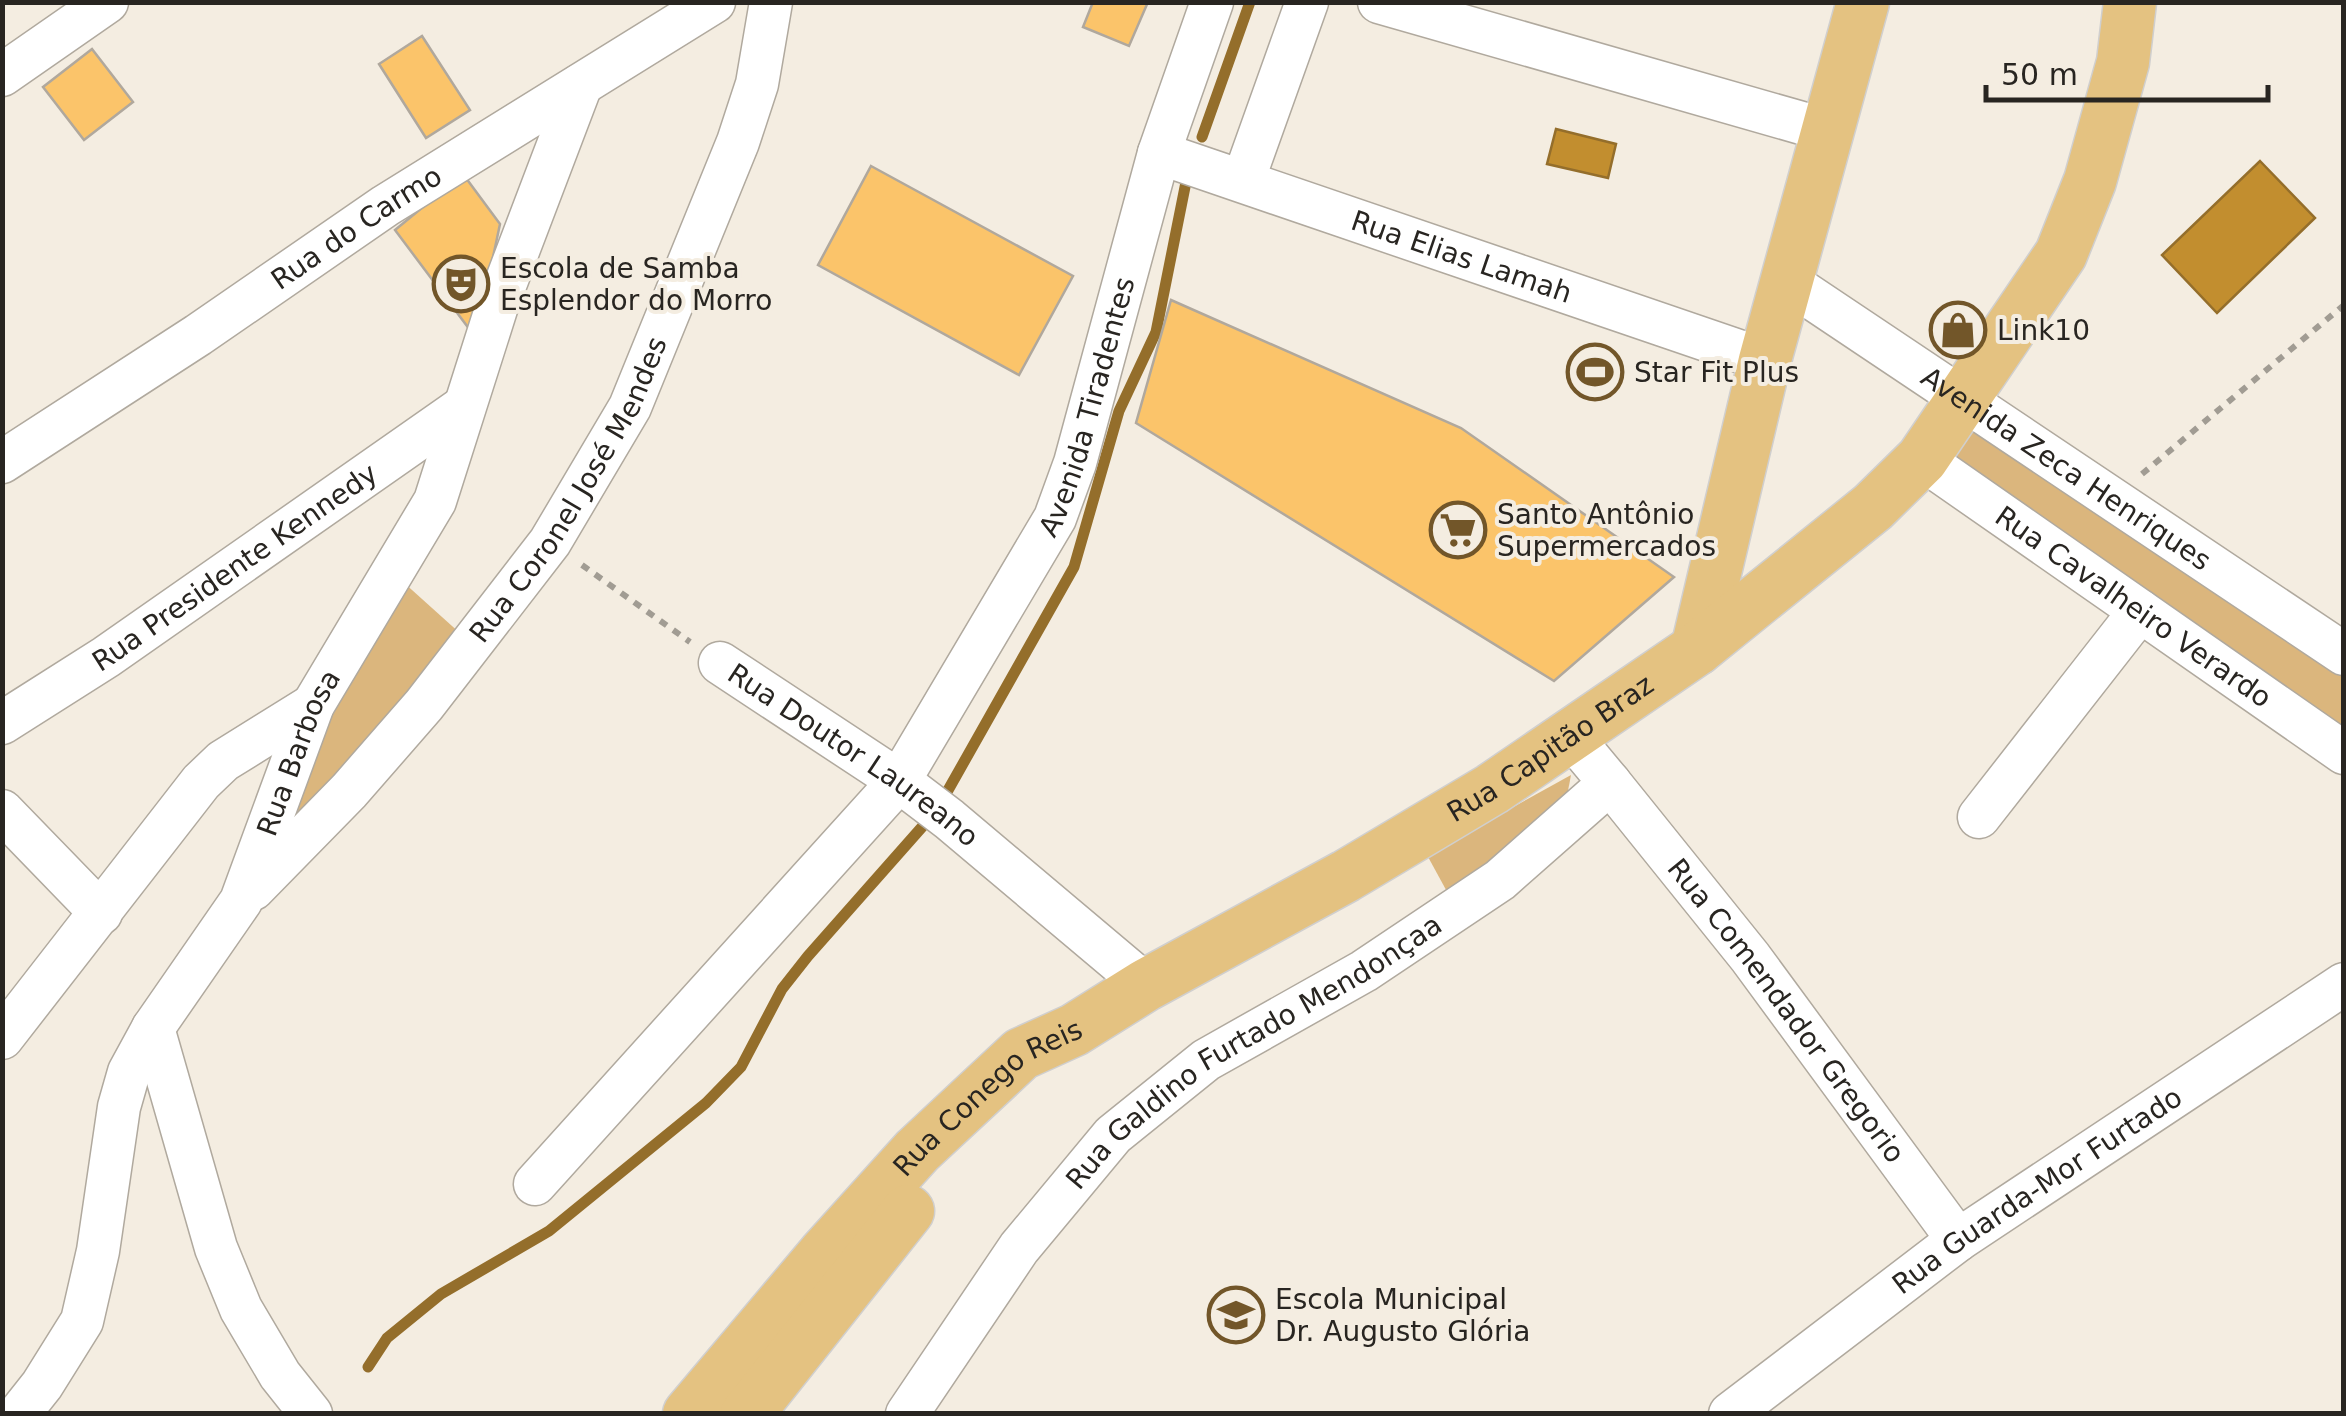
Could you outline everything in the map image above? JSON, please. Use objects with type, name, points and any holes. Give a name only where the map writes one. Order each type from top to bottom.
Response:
[{"type":"main road","points":[[1697,649],[1765,360],[1863,2]]},
{"type":"main road","points":[[1697,649],[1872,506],[1922,459],[1966,399],[2061,254],[2090,180],[2123,62],[2130,2]]},
{"type":"main road","name":"Rua Capitão Braz","points":[[1074,1030],[1146,984],[1451,816],[1697,649]]},
{"type":"main road","name":"Rua Conego Reis","points":[[689,1414],[916,1152],[1020,1054],[1074,1030]]},
{"type":"main road","name":"Rua Conego Reis","points":[[747,1414],[941,1170],[1074,1030]]},
{"type":"street","points":[[2,76],[107,2]]},
{"type":"street","name":"Rua do Carmo","points":[[2,462],[198,335],[385,206],[714,2]]},
{"type":"street","name":"Rua Coronel José Mendes","points":[[241,901],[424,706],[550,542],[630,407],[738,142],[758,84],[771,2]]},
{"type":"street","name":"Avenida Tiradentes","points":[[535,1184],[899,781],[1055,518],[1076,463],[1159,153],[1212,2]]},
{"type":"street","points":[[1243,181],[1307,2]]},
{"type":"street","points":[[1379,2],[1826,130]]},
{"type":"street","name":"Rua Barbosa","points":[[20,1414],[82,1321],[98,1252],[119,1107],[129,1072],[152,1028],[241,901],[313,705],[434,501],[462,408],[581,84]]},
{"type":"street","name":"Rua Elias Lamah","points":[[1159,153],[1765,360]]},
{"type":"street","name":"Avenida Zeca Henriques","points":[[1788,282],[2344,654]]},
{"type":"street","name":"Rua Presidente Kennedy","points":[[2,723],[106,657],[462,408]]},
{"type":"street","name":"Rua Cavalheiro Verardo","points":[[1922,459],[2344,753]]},
{"type":"street","points":[[1979,817],[2140,611]]},
{"type":"street","name":"Rua Doutor Laureano","points":[[720,662],[950,819],[1146,984]]},
{"type":"street","points":[[2,1038],[200,782],[223,761],[313,705]]},
{"type":"street","points":[[1570,736],[1610,783]]},
{"type":"street","name":"Rua Comendador Gregorio","points":[[1610,783],[1750,957],[1958,1240]]},
{"type":"street","name":"Rua Galdino Furtado Mendonçaa","points":[[907,1414],[1020,1248],[1114,1135],[1206,1060],[1364,971],[1500,880],[1610,783]]},
{"type":"street","points":[[2,811],[101,913]]},
{"type":"street","name":"Rua Guarda-Mor Furtado","points":[[1738,1411],[1958,1240],[2344,984]]},
{"type":"street","points":[[152,1028],[216,1248],[241,1309],[280,1375],[311,1414]]},
{"type":"path","points":[[2114,498],[2344,304]]},
{"type":"path","name":"Rua Doutor Laureano","points":[[550,542],[720,662]]},
{"type":"shaded area","points":[[1556,129],[1616,144],[1608,178],[1547,164]]},
{"type":"shaded area","points":[[2260,161],[2315,218],[2217,313],[2162,255]]},
{"type":"shaded area","points":[[1966,399],[2343,654],[2343,751],[1926,454]]},
{"type":"shaded area","points":[[402,581],[462,635],[295,829],[278,821]]},
{"type":"shaded area","points":[[1571,775],[1567,796],[1451,899],[1427,855]]},
{"type":"building","points":[[1093,2],[1148,2],[1129,46],[1083,27]]},
{"type":"building","points":[[422,36],[470,110],[426,138],[379,64]]},
{"type":"building","points":[[92,49],[133,102],[84,140],[43,87]]},
{"type":"building","points":[[871,166],[1073,276],[1019,375],[818,265]]},
{"type":"building","name":"Escola de Samba Esplendor do Morro","points":[[463,174],[500,224],[476,338],[395,230]]},
{"type":"building","name":"Santo Antônio Supermercados","points":[[1171,300],[1461,428],[1674,577],[1554,681],[1136,423]]},
{"type":"waterway","points":[[1202,137],[1250,2]]},
{"type":"waterway","points":[[947,792],[1074,567],[1119,411],[1156,332],[1186,182]]},
{"type":"waterway","points":[[368,1367],[387,1338],[441,1294],[549,1231],[706,1103],[741,1067],[782,989],[930,818]]},
{"type":"place","name":"Escola de Samba Esplendor do Morro","points":[[461,284]]},
{"type":"place","name":"Link10","points":[[1958,330]]},
{"type":"place","name":"Star Fit Plus","points":[[1595,372]]},
{"type":"place","name":"Santo Antônio Supermercados","points":[[1458,530]]},
{"type":"place","name":"Escola Municipal Dr. Augusto Glória","points":[[1236,1315]]}]
